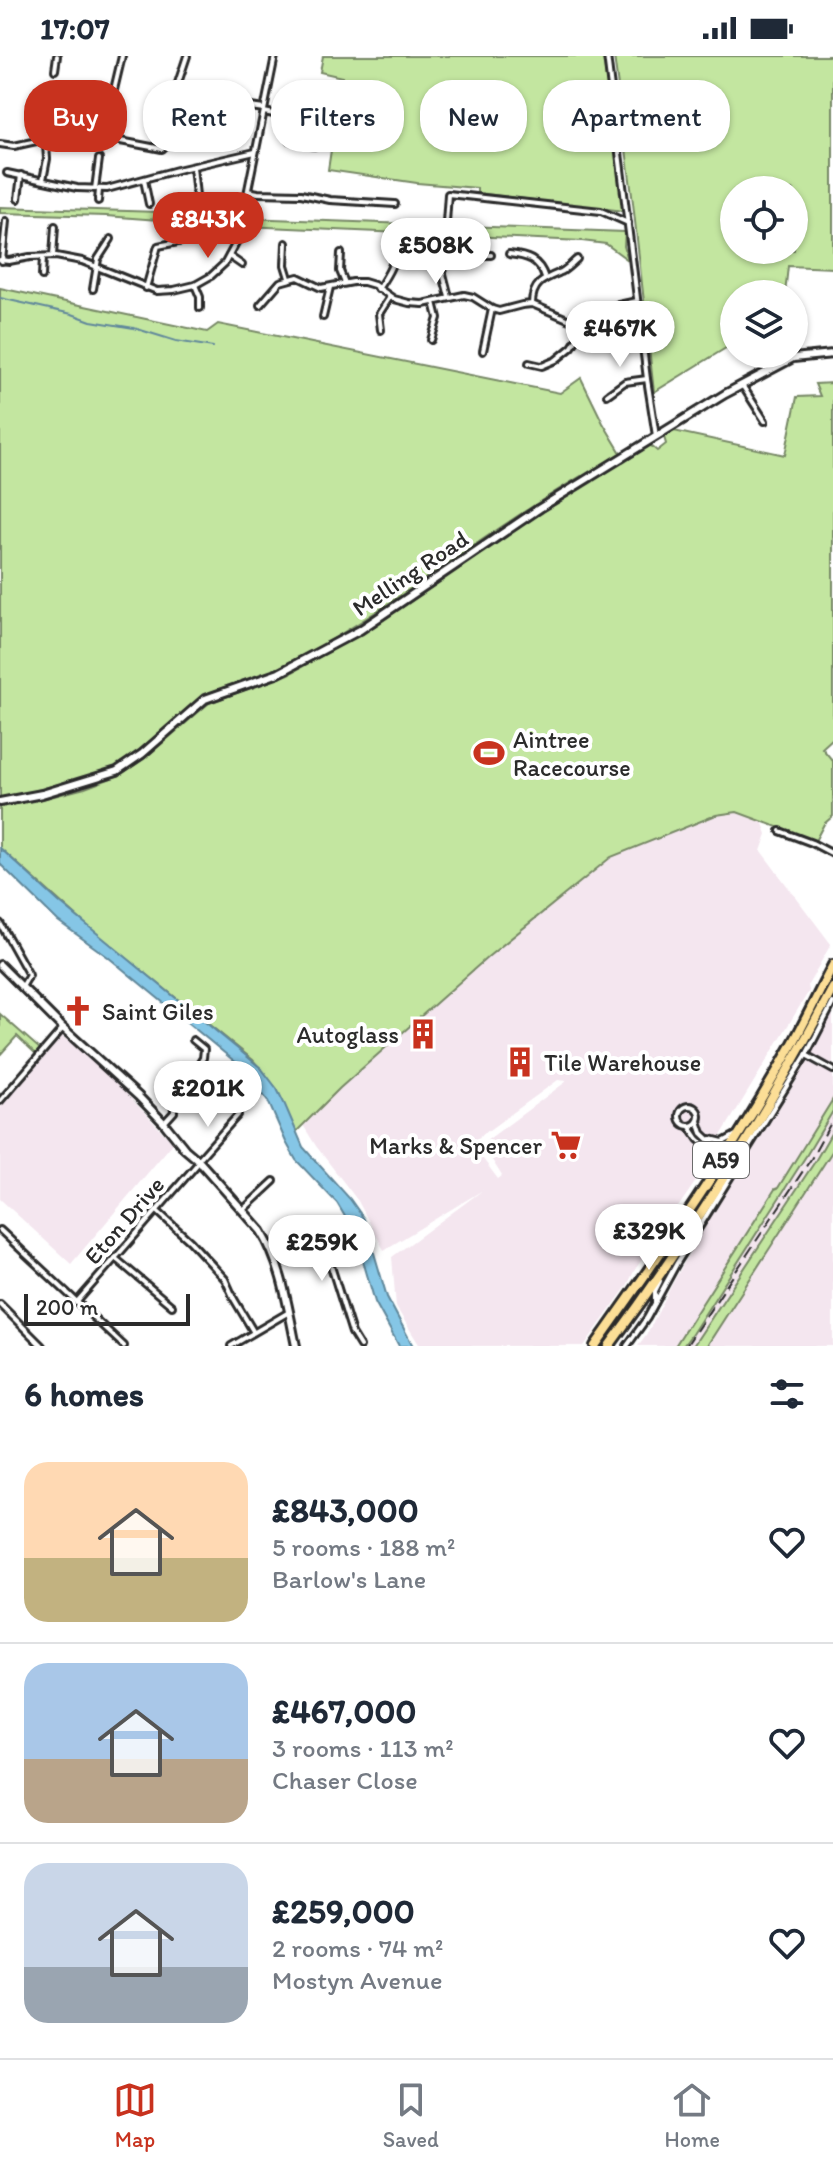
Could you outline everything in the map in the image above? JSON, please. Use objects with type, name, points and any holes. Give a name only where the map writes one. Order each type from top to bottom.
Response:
[{"type":"highway","name":"A59","points":[[609,1346],[678,1248],[737,1134],[791,1047],[833,965]]},
{"type":"highway","name":"A59","points":[[595,1346],[784,1078],[833,988]]},
{"type":"street","points":[[55,70],[57,56]]},
{"type":"street","points":[[122,56],[107,136],[162,149],[174,95],[187,56]]},
{"type":"street","points":[[6,221],[1,260],[53,256],[82,261],[157,291],[195,285],[211,276],[225,263],[238,239],[275,56]]},
{"type":"street","points":[[607,56],[656,436]]},
{"type":"street","points":[[255,108],[271,112]]},
{"type":"street","points":[[0,144],[14,146],[41,140],[46,145],[47,159],[43,180]]},
{"type":"street","points":[[7,173],[97,190],[255,152]]},
{"type":"street","points":[[98,201],[99,159]]},
{"type":"street","points":[[193,167],[197,205],[201,209],[220,212]]},
{"type":"street","points":[[18,199],[21,175]]},
{"type":"street","points":[[144,180],[149,204]]},
{"type":"street","points":[[248,191],[395,204]]},
{"type":"street","points":[[446,222],[448,194],[601,211],[628,223]]},
{"type":"street","points":[[53,256],[55,226]]},
{"type":"street","points":[[146,288],[158,246],[183,241],[188,228]]},
{"type":"street","points":[[93,289],[98,259],[111,239]]},
{"type":"street","points":[[378,289],[391,268],[396,252],[395,242]]},
{"type":"street","points":[[286,243],[285,265],[289,278]]},
{"type":"street","points":[[341,253],[340,271],[345,283]]},
{"type":"street","points":[[509,254],[534,260],[545,278]]},
{"type":"street","points":[[449,297],[442,270],[444,260],[455,255],[491,255]]},
{"type":"street","points":[[229,256],[242,265]]},
{"type":"street","points":[[42,276],[43,257]]},
{"type":"street","points":[[532,304],[535,286],[577,259]]},
{"type":"street","points":[[260,305],[280,282],[298,277],[321,288],[364,282],[390,297],[409,303],[423,304],[464,295],[499,311],[532,304],[561,317],[579,320],[591,311],[637,301]]},
{"type":"street","points":[[195,285],[200,308]]},
{"type":"street","points":[[323,317],[330,287]]},
{"type":"street","points":[[381,330],[379,314],[390,297]]},
{"type":"street","points":[[431,340],[438,318],[434,302]]},
{"type":"street","points":[[483,351],[492,309]]},
{"type":"street","points":[[529,363],[542,366],[556,360],[572,347],[580,334],[579,320]]},
{"type":"street","name":"Melling Road","points":[[0,802],[42,794],[117,771],[142,754],[205,699],[279,673],[360,630],[540,508],[742,385],[793,358],[833,354]]},
{"type":"street","points":[[607,395],[625,382],[647,379]]},
{"type":"street","points":[[742,385],[765,421]]},
{"type":"street","points":[[616,388],[622,396]]},
{"type":"street","points":[[780,831],[833,854]]},
{"type":"street","points":[[0,923],[29,975],[21,988]]},
{"type":"street","points":[[0,965],[63,1028],[119,1077],[261,1231],[289,1312],[296,1346]]},
{"type":"street","points":[[627,1346],[806,1055],[833,1003]]},
{"type":"street","points":[[0,1101],[63,1028]]},
{"type":"street","points":[[164,1123],[174,1112],[173,1095],[203,1058],[204,1049],[193,1040]]},
{"type":"street","points":[[806,1055],[833,1070]]},
{"type":"street","points":[[686,1106],[697,1110],[702,1133],[726,1159],[681,1122],[681,1110],[686,1106]]},
{"type":"street","name":"Eton Drive","points":[[76,1303],[238,1115]]},
{"type":"street","points":[[687,1125],[698,1120]]},
{"type":"street","points":[[702,1133],[718,1142],[727,1141],[737,1134]]},
{"type":"street","points":[[243,1209],[274,1181]]},
{"type":"street","points":[[156,1210],[225,1279],[253,1331]]},
{"type":"street","points":[[0,1230],[124,1346]]},
{"type":"street","points":[[270,1250],[304,1232],[317,1234],[325,1247],[352,1333],[360,1346]]},
{"type":"street","points":[[655,1304],[655,1291],[678,1248]]},
{"type":"street","points":[[115,1258],[172,1306]]},
{"type":"street","points":[[0,1304],[42,1346]]},
{"type":"street","points":[[231,1346],[289,1312]]},
{"type":"shaded area","points":[[737,812],[762,821],[767,834],[761,851],[831,944],[808,985],[809,991],[696,1181],[584,1346],[420,1346],[396,1307],[392,1257],[483,1190],[384,1250],[358,1201],[303,1125],[340,1088],[489,956],[611,857],[716,815]],"holes":[[[558,1080],[567,1081],[482,1144],[502,1176],[498,1179],[471,1143]]]},
{"type":"shaded area","points":[[833,1010],[833,1099],[675,1346],[638,1346],[703,1230],[796,1081]]},
{"type":"shaded area","points":[[62,1036],[107,1073],[173,1143],[71,1264],[0,1199],[0,1108]]},
{"type":"shaded area","points":[[833,1111],[833,1130],[814,1163],[701,1335],[693,1346],[683,1346],[806,1156]]},
{"type":"shaded area","points":[[833,1150],[833,1346],[707,1346],[822,1167]]},
{"type":"green space","points":[[323,56],[603,56],[606,80],[543,80],[543,152],[616,152],[624,211],[477,193],[477,188],[328,170],[331,152],[404,152],[404,80],[342,80],[342,77],[320,72]]},
{"type":"green space","points":[[614,56],[833,56],[833,268],[788,266],[786,280],[720,280],[720,352],[654,392],[626,152],[730,152],[730,80],[617,80]]},
{"type":"green space","points":[[0,207],[191,213],[237,219],[237,226],[106,216],[0,213]]},
{"type":"green space","points":[[245,218],[625,232],[624,246],[628,260],[606,244],[582,241],[243,226]]},
{"type":"green space","name":"Aintree Racecourse","points":[[0,288],[207,332],[218,324],[560,393],[581,378],[621,453],[611,459],[623,463],[650,445],[657,451],[666,444],[664,437],[674,431],[785,455],[797,397],[820,396],[815,384],[833,383],[833,738],[822,748],[833,761],[833,816],[824,824],[815,841],[737,812],[716,815],[611,857],[489,956],[340,1088],[296,1132],[277,1089],[253,1060],[92,930],[0,848],[0,806],[4,806],[0,801]],"holes":[[[581,476],[592,482],[525,523],[375,626],[289,674],[209,703],[144,759],[119,775],[85,788],[31,802],[23,794],[113,769],[202,697],[304,656]]]},
{"type":"green space","points":[[0,1014],[40,1049],[36,1054],[17,1036],[0,1055]]},
{"type":"green space","points":[[833,1099],[833,1111],[806,1156],[692,1334],[683,1346],[675,1346],[778,1188]]},
{"type":"green space","points":[[833,1130],[833,1150],[707,1346],[693,1346],[814,1163]]},
{"type":"water","points":[[0,848],[59,902],[261,1068],[277,1089],[303,1147],[364,1219],[387,1297],[413,1346],[399,1346],[375,1302],[350,1225],[337,1203],[296,1160],[268,1101],[245,1070],[108,957],[58,921],[0,864]]},
{"type":"waterway","points":[[0,298],[91,321],[134,328],[176,341],[213,347]]},
{"type":"railway","points":[[686,1346],[811,1159],[833,1119]]},
{"type":"place","name":"Aintree Racecourse","points":[[489,753]]},
{"type":"place","name":"Saint Giles","points":[[78,1011]]},
{"type":"place","name":"Autoglass","points":[[423,1034]]},
{"type":"place","name":"Tile Warehouse","points":[[520,1062]]},
{"type":"place","name":"Marks & Spencer","points":[[566,1145]]}]
